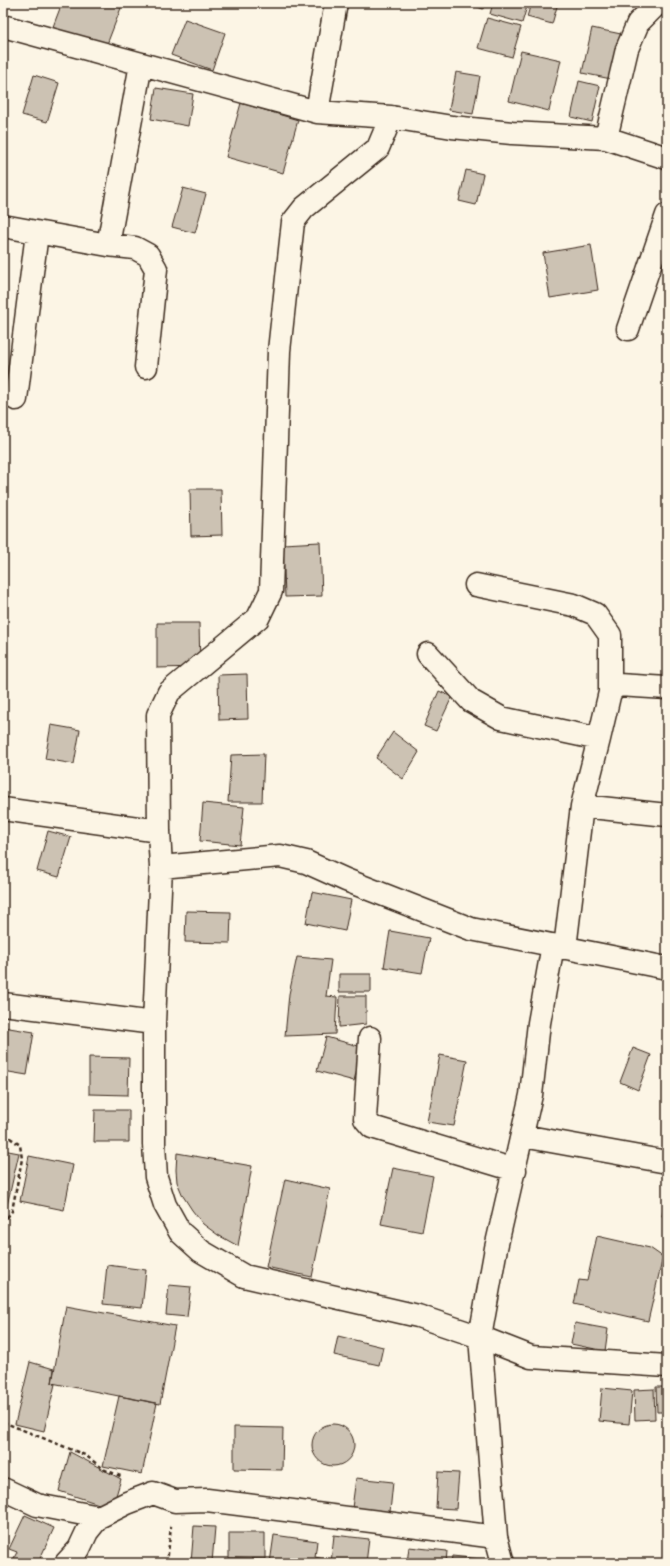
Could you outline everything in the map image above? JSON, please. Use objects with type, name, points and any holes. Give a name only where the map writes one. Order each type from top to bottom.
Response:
[{"type":"street","points":[[317,112],[336,3]]},
{"type":"street","points":[[606,138],[627,49],[638,23],[658,3]]},
{"type":"street","points":[[3,26],[317,112],[391,117],[452,127],[504,132],[606,138],[667,158]]},
{"type":"street","points":[[108,245],[141,64]]},
{"type":"street","points":[[391,117],[378,148],[304,208],[293,222],[279,351],[271,591],[258,618],[169,692],[158,715],[159,831],[161,867],[154,1023],[154,1144],[156,1177],[165,1205],[180,1232],[201,1251],[244,1276],[418,1316],[480,1337],[531,1357],[667,1366]]},
{"type":"street","points":[[628,329],[667,215]]},
{"type":"street","points":[[3,226],[108,245],[135,248],[148,255],[156,269],[146,367]]},
{"type":"street","points":[[16,399],[37,233]]},
{"type":"street","points":[[476,585],[574,605],[595,614],[610,635],[610,692],[582,806],[559,946],[539,1023],[531,1095],[523,1136],[496,1248],[480,1337],[496,1537],[503,1563]]},
{"type":"street","points":[[428,654],[471,701],[501,718],[599,739]]},
{"type":"street","points":[[610,692],[618,685],[667,688]]},
{"type":"street","points":[[582,806],[667,815]]},
{"type":"street","points":[[3,809],[159,831]]},
{"type":"street","points":[[161,867],[280,856],[306,862],[346,880],[471,929],[667,968]]},
{"type":"street","points":[[3,1004],[154,1023]]},
{"type":"street","points":[[370,1038],[365,1119],[372,1127],[515,1170]]},
{"type":"street","points":[[523,1136],[667,1162]]},
{"type":"street","points":[[3,1490],[38,1505],[99,1517]]},
{"type":"street","points":[[66,1563],[79,1549],[87,1532],[99,1517],[127,1503],[154,1493],[175,1500],[207,1500],[496,1537]]},
{"type":"path","points":[[3,1136],[10,1138],[20,1145],[22,1159],[12,1212],[3,1223]]},
{"type":"path","points":[[3,1422],[85,1454],[105,1470],[130,1480],[154,1493]]},
{"type":"path","points":[[167,1563],[175,1500]]},
{"type":"building","points":[[62,3],[108,3],[121,8],[104,52],[51,32]]},
{"type":"building","points":[[466,3],[485,3],[483,9]]},
{"type":"building","points":[[493,3],[528,3],[522,23],[490,14]]},
{"type":"building","points":[[531,3],[558,3],[552,24],[527,17]]},
{"type":"building","points":[[487,18],[521,27],[512,57],[478,48]]},
{"type":"building","points":[[185,19],[225,33],[212,70],[171,55]]},
{"type":"building","points":[[592,28],[621,34],[611,79],[582,73]]},
{"type":"building","points":[[521,51],[561,60],[549,111],[509,101]]},
{"type":"building","points":[[456,72],[480,76],[473,114],[449,110]]},
{"type":"building","points":[[34,75],[59,83],[47,122],[22,115]]},
{"type":"building","points":[[579,81],[600,86],[592,122],[571,117]]},
{"type":"building","points":[[156,88],[193,94],[188,126],[151,119]]},
{"type":"building","points":[[241,103],[298,120],[283,173],[226,157]]},
{"type":"building","points":[[466,170],[483,174],[476,205],[459,201]]},
{"type":"building","points":[[183,188],[206,194],[195,233],[172,227]]},
{"type":"building","points":[[591,245],[598,290],[550,298],[543,253]]},
{"type":"building","points":[[190,489],[221,489],[222,535],[191,536]]},
{"type":"building","points":[[320,542],[322,596],[285,597],[283,544]]},
{"type":"building","points":[[157,623],[199,623],[200,667],[157,668]]},
{"type":"building","points":[[247,674],[248,719],[219,720],[218,675]]},
{"type":"building","points":[[439,691],[452,697],[436,731],[424,726]]},
{"type":"building","points":[[51,725],[80,730],[74,764],[45,759]]},
{"type":"building","points":[[393,732],[419,752],[403,779],[376,758]]},
{"type":"building","points":[[264,754],[262,802],[228,802],[231,755]]},
{"type":"building","points":[[203,803],[244,807],[240,845],[200,841]]},
{"type":"building","points":[[48,831],[71,837],[59,877],[37,871]]},
{"type":"building","points":[[312,892],[351,900],[345,931],[306,923]]},
{"type":"building","points":[[186,911],[231,912],[230,943],[185,942]]},
{"type":"building","points":[[390,931],[429,938],[422,973],[384,967]]},
{"type":"building","points":[[297,957],[331,960],[326,996],[337,997],[335,1034],[285,1036],[289,994]]},
{"type":"building","points":[[339,974],[371,974],[371,992],[339,992]]},
{"type":"building","points":[[340,996],[366,996],[366,1024],[339,1027]]},
{"type":"building","points":[[3,1027],[34,1032],[27,1075],[3,1071]]},
{"type":"building","points":[[326,1037],[362,1047],[354,1081],[317,1071]]},
{"type":"building","points":[[633,1048],[651,1055],[638,1090],[620,1082]]},
{"type":"building","points":[[440,1055],[467,1060],[454,1126],[427,1122]]},
{"type":"building","points":[[89,1057],[129,1058],[128,1095],[89,1094]]},
{"type":"building","points":[[95,1110],[129,1110],[129,1142],[94,1142]]},
{"type":"building","points":[[3,1150],[19,1153],[6,1210],[3,1209]]},
{"type":"building","points":[[177,1153],[252,1166],[238,1246],[218,1235],[203,1224],[192,1210],[183,1196],[177,1182]]},
{"type":"building","points":[[29,1156],[73,1165],[64,1210],[20,1201]]},
{"type":"building","points":[[393,1168],[433,1176],[422,1232],[381,1224]]},
{"type":"building","points":[[285,1179],[330,1189],[312,1277],[266,1267]]},
{"type":"building","points":[[667,1198],[667,1218],[662,1216]]},
{"type":"building","points":[[597,1236],[650,1248],[663,1257],[648,1321],[574,1304],[579,1280],[587,1281]]},
{"type":"building","points":[[107,1265],[146,1270],[142,1308],[103,1304]]},
{"type":"building","points":[[169,1285],[191,1287],[187,1317],[166,1315]]},
{"type":"building","points":[[66,1306],[175,1326],[160,1404],[52,1383]]},
{"type":"building","points":[[575,1323],[608,1329],[605,1351],[571,1344]]},
{"type":"building","points":[[338,1336],[383,1347],[379,1365],[334,1355]]},
{"type":"building","points":[[30,1362],[54,1369],[52,1383],[55,1384],[44,1431],[15,1424]]},
{"type":"building","points":[[656,1387],[667,1387],[667,1412],[657,1412]]},
{"type":"building","points":[[602,1388],[632,1391],[629,1424],[599,1421]]},
{"type":"building","points":[[654,1389],[655,1419],[635,1420],[634,1390]]},
{"type":"building","points":[[119,1396],[157,1403],[142,1474],[103,1466]]},
{"type":"building","points":[[329,1424],[337,1424],[345,1427],[351,1433],[354,1445],[351,1457],[345,1463],[337,1466],[329,1466],[321,1463],[315,1457],[312,1449],[312,1441],[315,1433],[321,1427]]},
{"type":"building","points":[[234,1427],[283,1428],[282,1470],[234,1469]]},
{"type":"building","points":[[70,1452],[121,1479],[115,1499],[102,1505],[59,1491]]},
{"type":"building","points":[[438,1472],[459,1473],[456,1509],[436,1508]]},
{"type":"building","points":[[356,1478],[393,1482],[390,1512],[352,1508]]},
{"type":"building","points":[[25,1515],[54,1528],[38,1563],[19,1563],[13,1560],[17,1552],[9,1549]]},
{"type":"building","points":[[194,1526],[215,1527],[212,1563],[191,1563]]},
{"type":"building","points":[[229,1533],[265,1533],[265,1559],[229,1558]]},
{"type":"building","points":[[274,1535],[317,1541],[315,1557],[324,1559],[324,1563],[270,1563]]},
{"type":"building","points":[[334,1535],[369,1539],[366,1563],[331,1563]]},
{"type":"building","points":[[409,1547],[447,1551],[446,1563],[407,1563]]},
{"type":"building","points":[[452,1556],[491,1560],[491,1563],[451,1563]]}]
